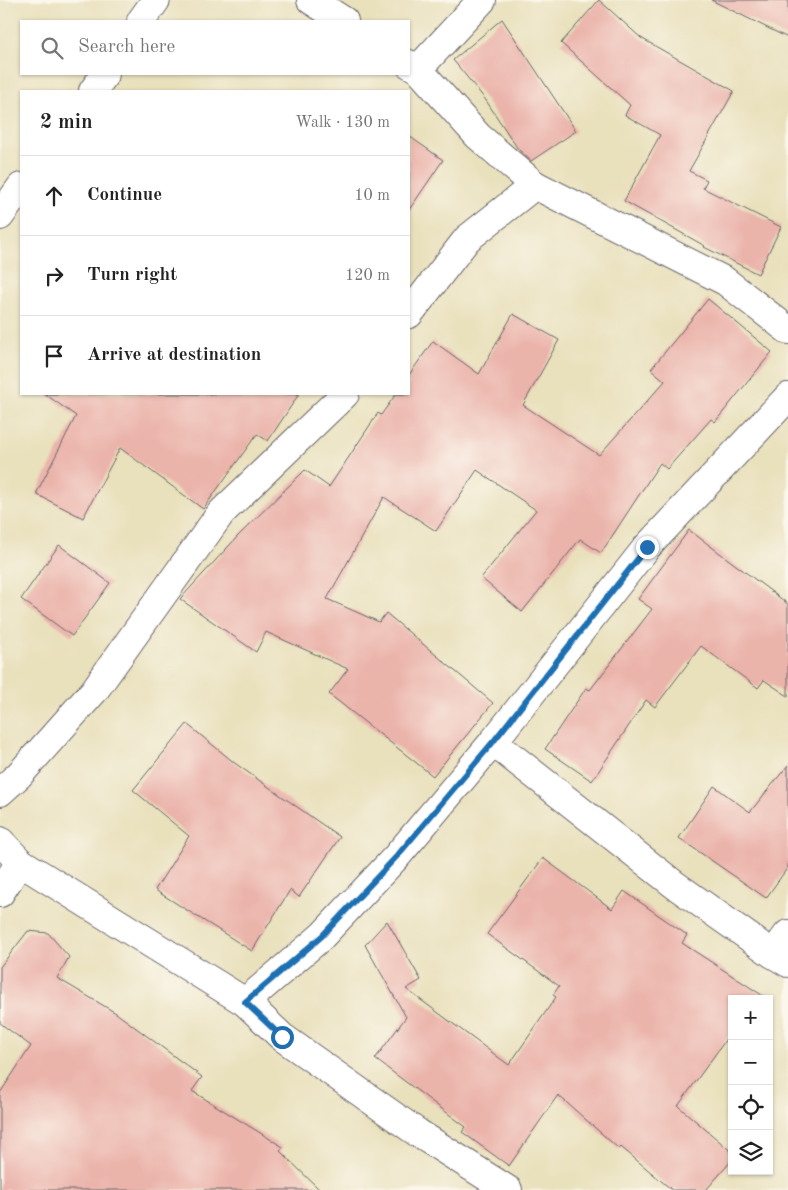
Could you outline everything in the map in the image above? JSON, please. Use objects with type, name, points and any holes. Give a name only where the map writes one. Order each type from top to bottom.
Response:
[{"type":"street","points":[[142,20],[156,0]]},
{"type":"street","points":[[311,0],[342,20]]},
{"type":"street","points":[[482,0],[413,66],[478,136],[535,186],[725,281],[788,330]]},
{"type":"street","points":[[94,90],[105,75]]},
{"type":"street","points":[[410,313],[467,240],[535,186]]},
{"type":"street","points":[[0,216],[20,188]]},
{"type":"street","points":[[0,792],[19,775],[94,691],[221,513],[344,395]]},
{"type":"street","points":[[245,1002],[322,936],[397,856],[493,742],[647,547],[788,397]]},
{"type":"street","points":[[493,742],[676,885],[783,950]]},
{"type":"street","points":[[0,841],[20,862],[245,1002],[282,1037],[418,1133],[508,1190]]},
{"type":"street","points":[[0,894],[20,862]]},
{"type":"building","points":[[599,0],[641,38],[734,91],[689,171],[707,180],[703,188],[781,227],[758,274],[704,247],[624,201],[660,135],[625,115],[630,105],[561,43]]},
{"type":"building","points":[[711,0],[788,0],[788,38]]},
{"type":"building","points":[[502,19],[576,131],[531,161],[518,149],[485,99],[453,60]]},
{"type":"building","points":[[410,137],[443,160],[410,209]]},
{"type":"building","points":[[708,299],[772,352],[715,422],[711,419],[667,469],[660,463],[601,553],[580,539],[522,612],[481,578],[536,510],[477,470],[436,531],[384,497],[327,599],[379,622],[386,613],[493,703],[433,776],[329,694],[348,669],[266,632],[256,652],[180,599],[238,536],[305,470],[329,487],[378,413],[381,415],[395,395],[410,395],[410,374],[433,341],[479,374],[513,314],[559,340],[523,405],[599,455],[665,381],[651,369]]},
{"type":"building","points":[[46,395],[298,395],[268,441],[257,434],[203,509],[120,448],[83,518],[36,494],[76,416]]},
{"type":"building","points":[[689,530],[788,604],[788,696],[764,680],[758,688],[701,646],[655,707],[646,700],[592,781],[545,749],[586,688],[590,690],[652,609],[638,599]]},
{"type":"building","points":[[59,545],[110,583],[72,636],[21,599]]},
{"type":"building","points":[[187,724],[236,764],[340,837],[299,897],[290,890],[252,951],[155,890],[189,836],[133,790]]},
{"type":"building","points":[[788,765],[788,867],[766,898],[679,838],[714,786],[750,812]]},
{"type":"building","points":[[543,858],[612,909],[624,891],[687,935],[682,943],[762,995],[728,995],[728,1036],[678,1106],[728,1149],[728,1165],[706,1190],[672,1190],[621,1147],[619,1149],[558,1095],[509,1166],[462,1132],[466,1127],[375,1059],[406,1017],[365,945],[387,921],[421,980],[406,989],[509,1065],[556,997],[553,995],[559,986],[487,934]]},
{"type":"building","points":[[28,931],[48,933],[69,957],[57,978],[116,1013],[202,1077],[192,1091],[283,1147],[280,1151],[320,1190],[0,1190],[0,1093],[31,1046],[0,1023],[0,967]]},
{"type":"route","points":[[282,1037],[245,1002],[322,936],[397,856],[493,742],[647,547]]}]
